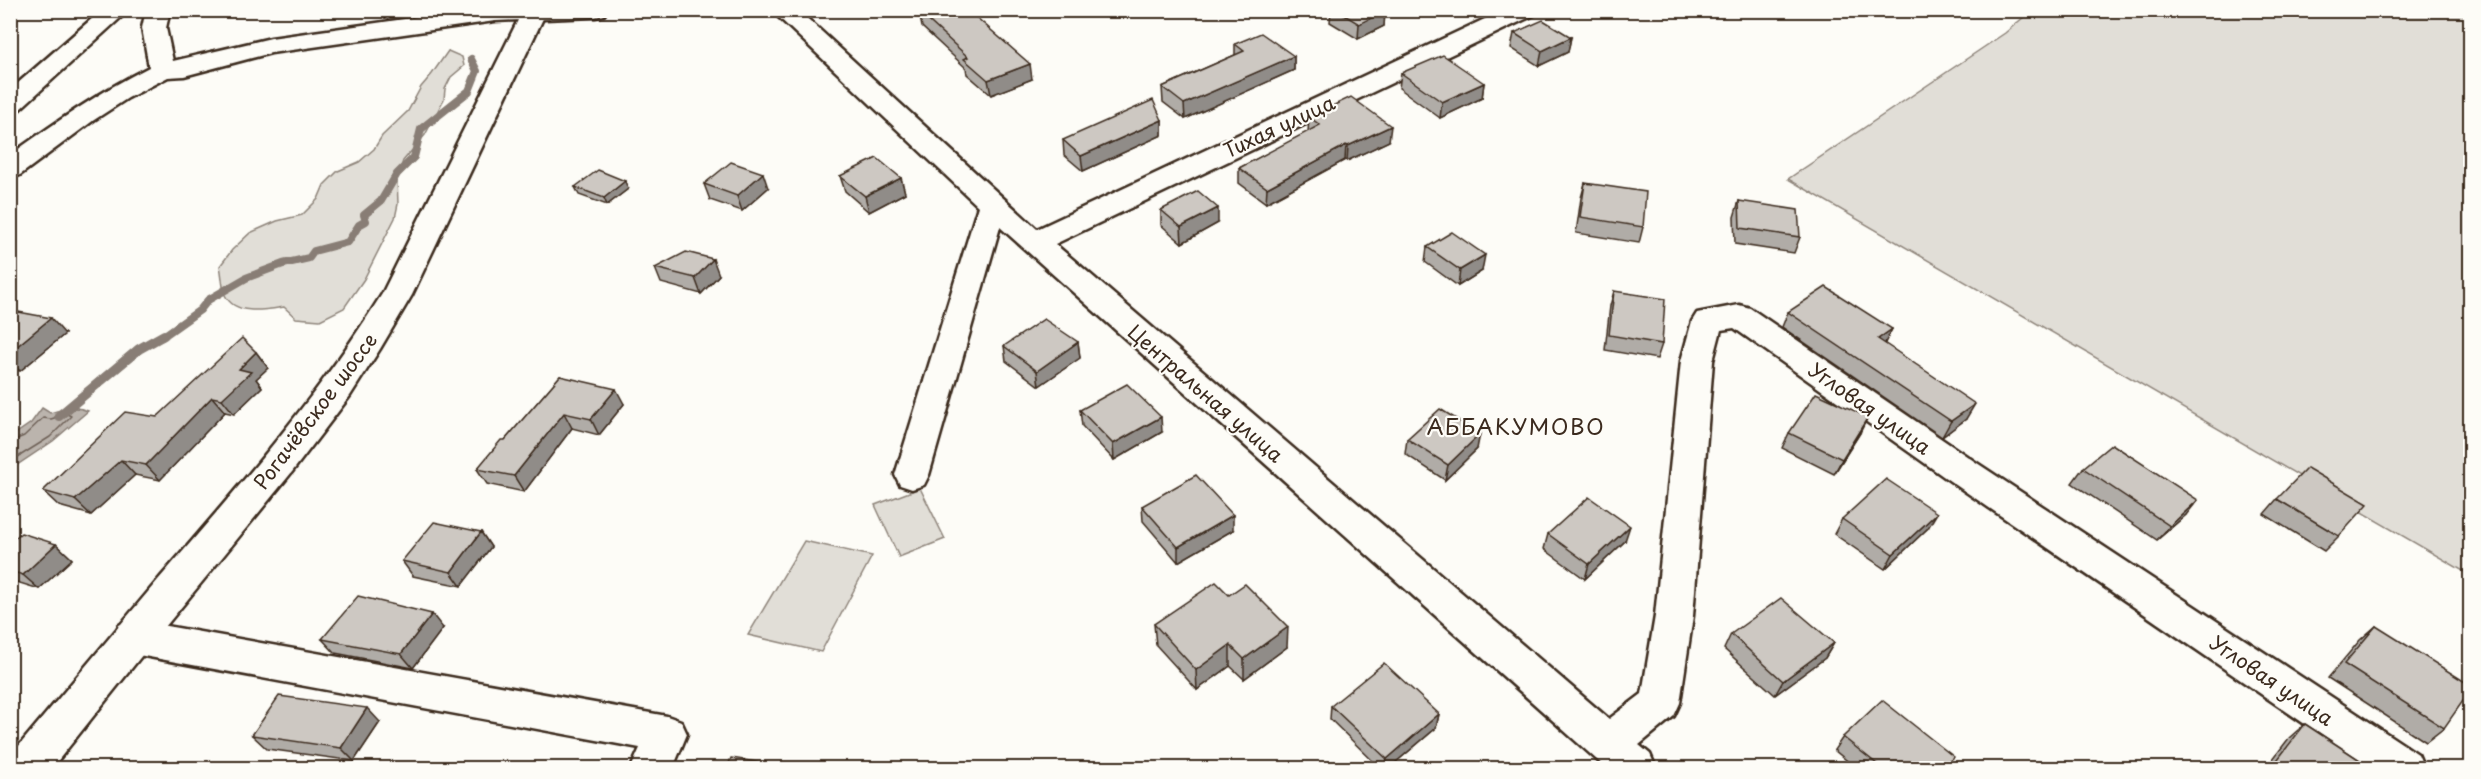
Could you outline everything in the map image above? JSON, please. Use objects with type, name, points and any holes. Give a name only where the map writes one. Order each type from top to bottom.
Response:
[{"type":"street","points":[[10,104],[117,10]]},
{"type":"street","points":[[158,10],[154,28],[162,70]]},
{"type":"street","points":[[10,169],[85,114],[119,92],[162,70],[184,68],[271,46],[495,14],[595,10]]},
{"type":"street","name":"Центральная улица","points":[[783,10],[1034,242],[1635,768]]},
{"type":"street","points":[[1467,10],[1497,24]]},
{"type":"street","name":"Тихая улица","points":[[1034,242],[1525,10]]},
{"type":"street","name":"Рогачёвское шоссе","points":[[27,768],[280,463],[338,387],[369,341],[397,295],[535,11]]},
{"type":"street","points":[[912,475],[993,202]]},
{"type":"street","name":"Угловая улица","points":[[1608,745],[1660,703],[1674,616],[1697,361],[1708,321],[1739,316],[1962,471],[2403,768]]},
{"type":"street","points":[[134,637],[667,734],[652,768]]},
{"type":"shaded area","points":[[2031,11],[2470,11],[2470,575],[1788,179],[2005,33]]},
{"type":"shaded area","points":[[448,51],[462,57],[464,66],[451,77],[445,89],[444,99],[425,135],[403,161],[397,178],[398,204],[395,218],[364,279],[344,308],[320,320],[296,318],[284,307],[251,310],[243,309],[230,302],[224,292],[220,266],[232,250],[250,233],[277,221],[302,215],[318,199],[324,185],[338,171],[359,162],[374,149],[382,136],[408,111],[421,87]]},
{"type":"shaded area","points":[[920,488],[945,539],[899,557],[875,505]]},
{"type":"shaded area","points":[[804,541],[872,556],[821,652],[748,635]]},
{"type":"water","points":[[42,408],[50,413],[74,408],[88,411],[53,441],[11,469],[11,437],[31,423]]},
{"type":"building","points":[[968,10],[1030,64],[988,80],[964,59],[968,57],[919,12]]},
{"type":"building","points":[[1336,10],[1384,10],[1385,11],[1359,24]]},
{"type":"building","points":[[1543,20],[1571,37],[1542,51],[1514,33]]},
{"type":"building","points":[[1261,33],[1294,56],[1184,104],[1162,87],[1244,51],[1235,44]]},
{"type":"building","points":[[1443,55],[1484,83],[1442,102],[1401,73]]},
{"type":"building","points":[[1351,97],[1391,126],[1346,145],[1267,188],[1239,168],[1320,125],[1309,117]]},
{"type":"building","points":[[1153,100],[1162,120],[1081,156],[1063,140]]},
{"type":"building","points":[[877,158],[901,178],[865,196],[840,176]]},
{"type":"building","points":[[731,162],[763,173],[737,196],[704,184]]},
{"type":"building","points":[[598,170],[625,181],[604,198],[575,187]]},
{"type":"building","points":[[1585,183],[1646,192],[1643,227],[1580,217]]},
{"type":"building","points":[[1198,191],[1218,208],[1181,227],[1161,210]]},
{"type":"building","points":[[1739,201],[1798,210],[1800,237],[1740,228]]},
{"type":"building","points":[[1452,232],[1485,255],[1460,270],[1427,247]]},
{"type":"building","points":[[686,252],[713,259],[695,278],[655,268]]},
{"type":"building","points":[[1826,287],[1892,329],[1878,339],[1975,404],[1951,421],[1788,312]]},
{"type":"building","points":[[1614,291],[1665,299],[1662,344],[1609,335]]},
{"type":"building","points":[[13,311],[51,318],[10,352],[10,313]]},
{"type":"building","points":[[1044,319],[1078,342],[1037,371],[1004,346]]},
{"type":"building","points":[[242,338],[256,352],[239,369],[251,372],[222,399],[212,397],[146,465],[121,460],[75,500],[43,491],[125,412],[157,417]]},
{"type":"building","points":[[560,376],[616,389],[591,419],[564,413],[514,476],[477,469],[501,440],[505,440]]},
{"type":"building","points":[[1127,384],[1161,417],[1113,444],[1080,410]]},
{"type":"building","points":[[1816,393],[1868,417],[1842,459],[1789,433]]},
{"type":"building","points":[[1440,409],[1480,434],[1448,465],[1407,439]]},
{"type":"building","points":[[2112,444],[2198,500],[2170,526],[2083,468]]},
{"type":"building","points":[[2307,468],[2368,504],[2339,536],[2277,499]]},
{"type":"building","points":[[1196,475],[1233,515],[1178,547],[1142,506]]},
{"type":"building","points":[[1886,479],[1937,513],[1893,554],[1842,519]]},
{"type":"building","points":[[1589,497],[1630,526],[1589,564],[1548,534]]},
{"type":"building","points":[[434,522],[481,532],[451,572],[402,561]]},
{"type":"building","points":[[21,533],[56,544],[23,575],[10,571],[10,542]]},
{"type":"building","points":[[1216,582],[1229,595],[1245,584],[1288,627],[1244,659],[1230,645],[1196,670],[1154,624]]},
{"type":"building","points":[[358,596],[432,614],[401,654],[322,639]]},
{"type":"building","points":[[1781,598],[1834,643],[1783,681],[1731,634]]},
{"type":"building","points":[[2376,626],[2470,685],[2470,691],[2444,728],[2344,664]]},
{"type":"building","points":[[1384,663],[1439,714],[1387,759],[1331,706]]},
{"type":"building","points":[[279,696],[367,708],[341,748],[252,735]]},
{"type":"building","points":[[1882,700],[1954,757],[1942,768],[1882,768],[1843,737]]},
{"type":"building","points":[[2305,724],[2372,768],[2271,768]]},
{"type":"building","points":[[731,758],[783,766],[782,768],[727,768]]},
{"type":"waterway","points":[[162,337],[200,310],[208,300],[246,278],[283,264],[309,258],[314,251],[348,242],[359,225],[366,221],[364,215],[381,201],[397,174],[414,157],[421,129],[469,91],[477,71],[471,59]]},
{"type":"waterway","points":[[59,416],[139,349],[164,335]]},
{"type":"district","name":"АББАКУМОВО","points":[[1516,425]]}]
